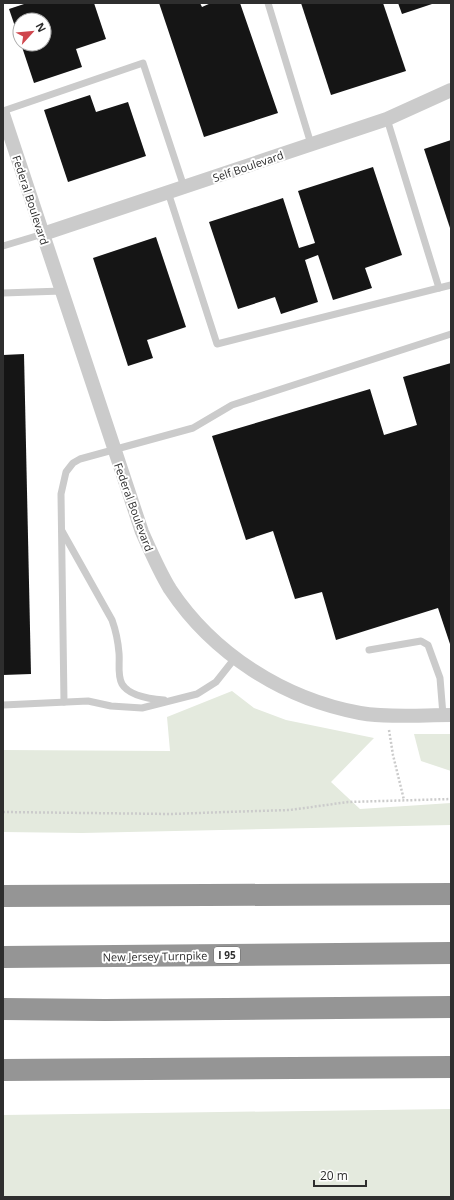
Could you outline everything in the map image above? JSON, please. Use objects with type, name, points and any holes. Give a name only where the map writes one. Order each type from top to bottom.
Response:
[{"type":"highway","points":[[3,896],[451,894]]},
{"type":"highway","name":"New Jersey Turnpike","points":[[3,956],[451,953]]},
{"type":"highway","points":[[3,1009],[105,1010],[451,1008]]},
{"type":"highway","points":[[3,1070],[451,1067]]},
{"type":"street","name":"Self Boulevard","points":[[43,234],[387,119],[451,90]]},
{"type":"street","name":"Federal Boulevard","points":[[3,114],[142,532],[155,563],[180,604],[221,647],[256,673],[288,690],[316,701],[360,712],[387,715],[447,715]]},
{"type":"lane","points":[[268,3],[311,144]]},
{"type":"lane","points":[[3,110],[143,63],[184,187]]},
{"type":"lane","points":[[387,119],[439,288]]},
{"type":"lane","points":[[168,192],[217,344],[451,284]]},
{"type":"lane","points":[[3,246],[43,234]]},
{"type":"lane","points":[[3,293],[62,292]]},
{"type":"lane","points":[[64,702],[61,494],[66,472],[73,463],[114,449],[193,428],[232,405],[451,334]]},
{"type":"lane","points":[[62,530],[112,620],[117,636],[122,684],[130,692],[152,699],[168,701]]},
{"type":"lane","points":[[369,650],[421,641],[428,645],[440,678],[447,715]]},
{"type":"lane","points":[[3,705],[88,701],[111,706],[142,708],[198,694],[216,682],[235,658]]},
{"type":"path","points":[[387,715],[393,755],[404,800]]},
{"type":"path","points":[[3,812],[172,814],[290,810],[348,802],[451,799]]},
{"type":"shaded area","points":[[232,691],[254,708],[286,720],[374,738],[331,782],[360,809],[451,803],[451,825],[82,833],[3,832],[3,750],[170,751],[167,717]]},
{"type":"shaded area","points":[[414,734],[451,734],[451,771],[421,761]]},
{"type":"shaded area","points":[[451,1109],[451,1197],[3,1197],[3,1115]]},
{"type":"building","points":[[27,3],[94,3],[106,39],[76,49],[82,67],[34,83],[24,52],[52,52],[52,12],[12,12],[12,18],[9,9]]},
{"type":"building","points":[[159,3],[200,3],[202,7],[211,3],[240,3],[278,113],[204,137]]},
{"type":"building","points":[[301,3],[383,3],[406,71],[331,95]]},
{"type":"building","points":[[398,3],[435,3],[402,14]]},
{"type":"building","points":[[90,95],[96,112],[128,102],[146,156],[68,182],[44,110]]},
{"type":"building","points":[[451,140],[451,231],[424,149]]},
{"type":"building","points":[[373,167],[402,255],[365,268],[372,288],[333,300],[318,255],[305,260],[318,302],[281,314],[275,297],[238,309],[209,222],[283,198],[299,248],[315,243],[298,191]]},
{"type":"building","points":[[156,237],[186,327],[147,340],[153,358],[128,366],[93,258]]},
{"type":"building","points":[[24,354],[31,674],[3,675],[3,355]]},
{"type":"building","points":[[451,363],[451,647],[438,608],[336,640],[322,592],[295,599],[273,531],[246,540],[212,436],[370,389],[384,435],[417,425],[403,377]]}]
